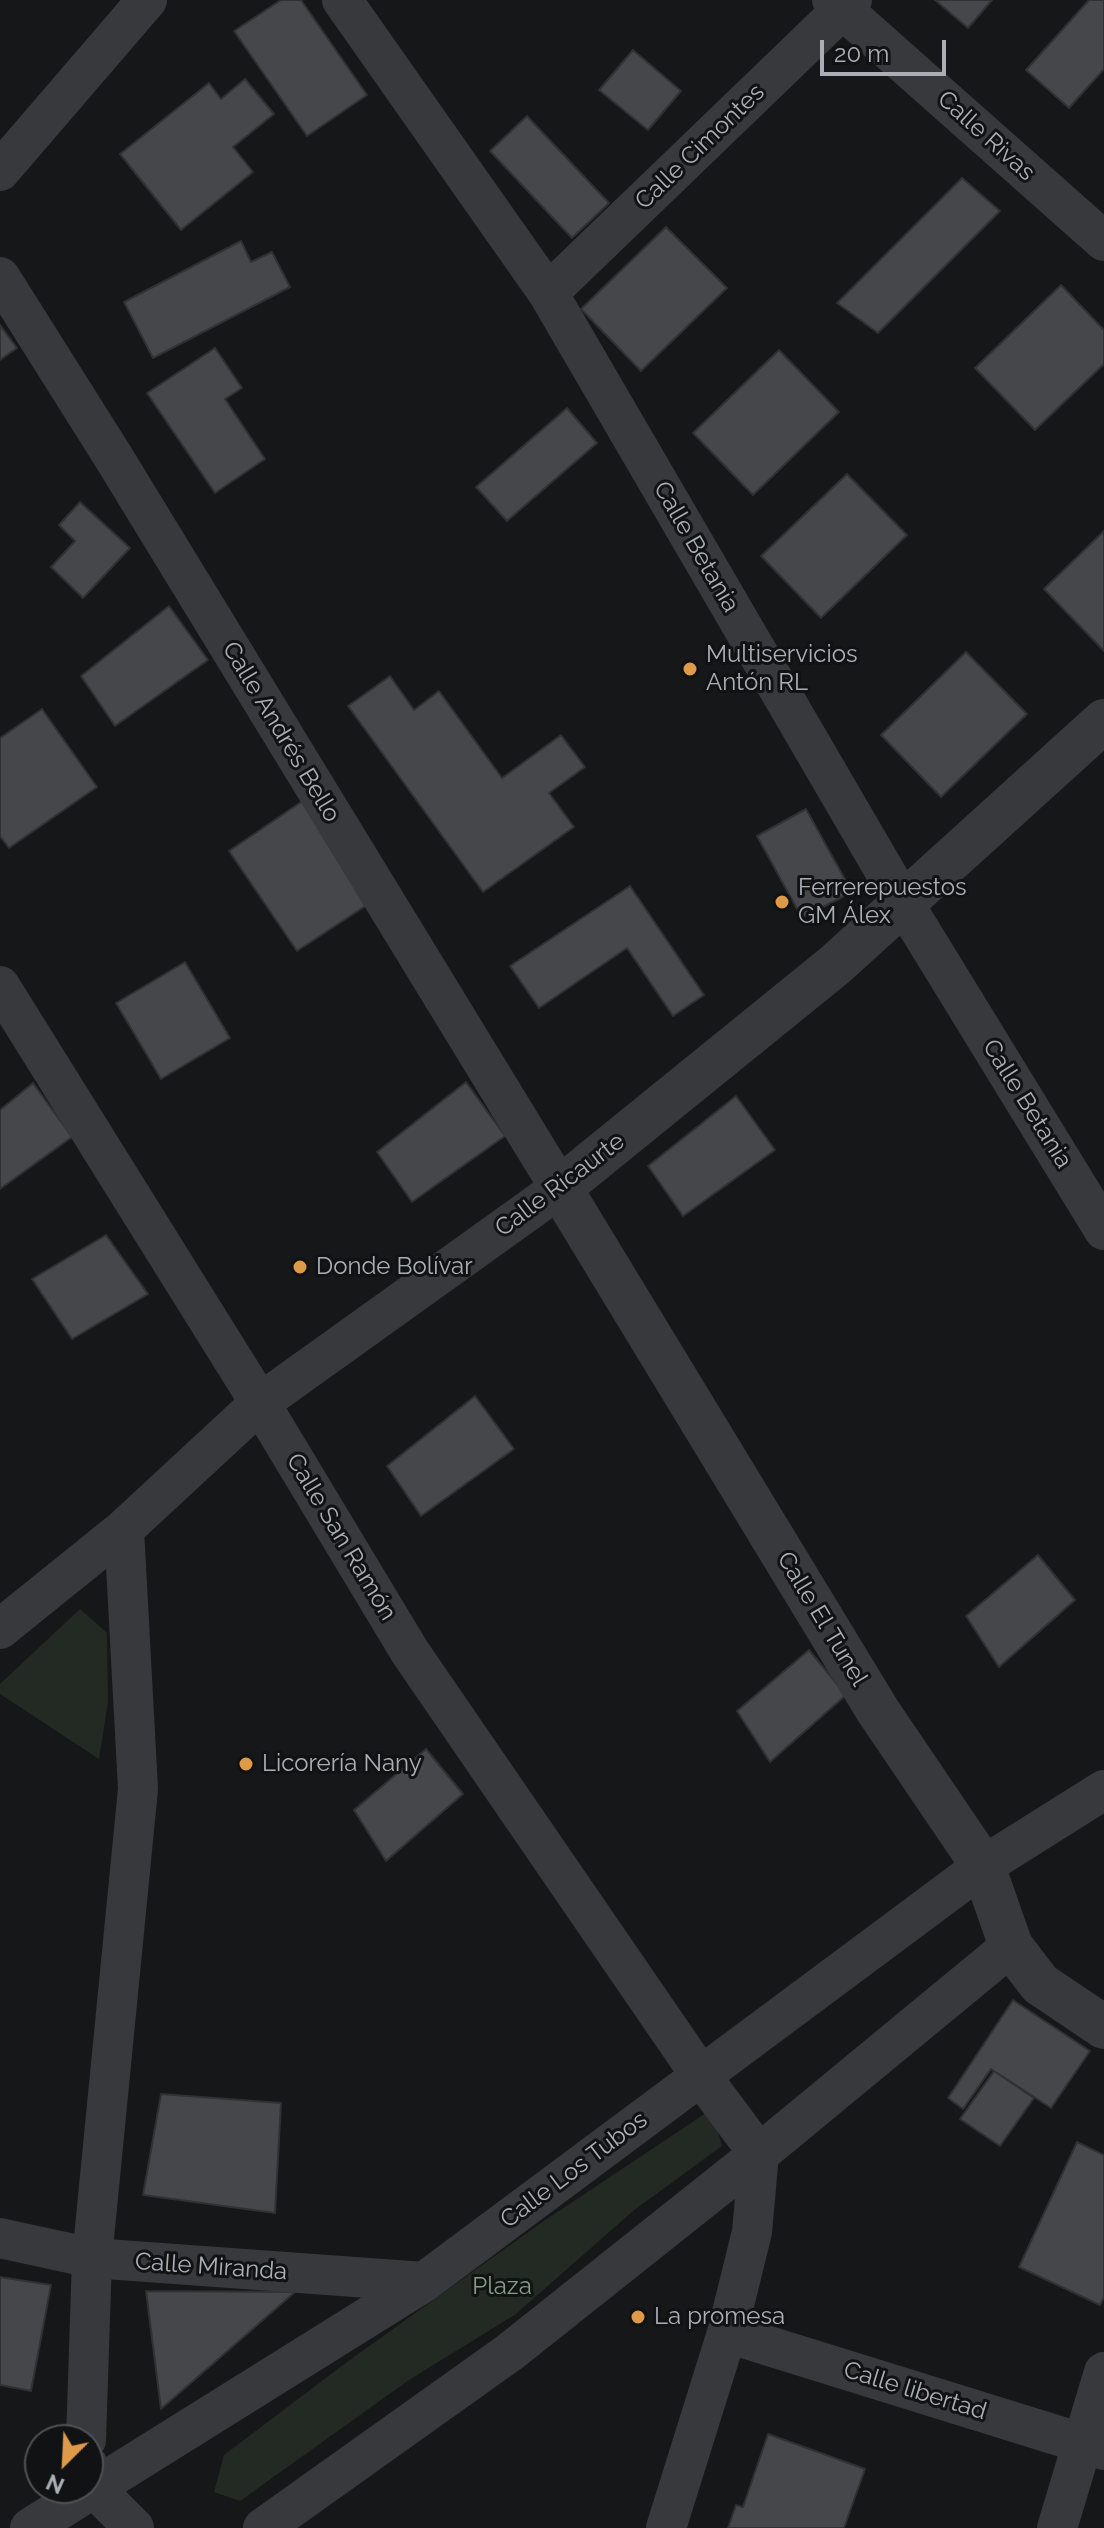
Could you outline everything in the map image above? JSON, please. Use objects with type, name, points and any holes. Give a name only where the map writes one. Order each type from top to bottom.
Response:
[{"type":"street","points":[[0,171],[147,0]]},
{"type":"street","name":"Calle Betania","points":[[342,0],[548,293],[904,904],[1104,1230]]},
{"type":"street","name":"Calle Cimontes","points":[[548,293],[842,3]]},
{"type":"street","name":"Calle Rivas","points":[[842,3],[1104,241]]},
{"type":"street","name":"Calle Andrés Bello","points":[[0,277],[123,472],[560,1188]]},
{"type":"street","name":"Calle Ricaurte","points":[[0,1629],[124,1529],[260,1403],[560,1188],[835,965],[1104,721]]},
{"type":"street","name":"Calle San Ramón","points":[[0,986],[260,1403],[410,1652],[701,2076],[759,2154]]},
{"type":"street","name":"Calle El Tunel","points":[[560,1188],[878,1711],[983,1866],[1011,1946],[1040,1984],[1104,2027]]},
{"type":"street","points":[[87,2424],[92,2258],[138,1789],[124,1529]]},
{"type":"street","name":"Calle Los Tubos","points":[[104,2468],[424,2282],[983,1866],[1104,1790]]},
{"type":"street","points":[[263,2528],[510,2352],[759,2154],[1011,1946]]},
{"type":"street","points":[[666,2528],[727,2333],[752,2232],[759,2154]]},
{"type":"street","name":"Calle Miranda","points":[[0,2238],[92,2258],[424,2282]]},
{"type":"street","name":"Calle libertad","points":[[727,2333],[1093,2447]]},
{"type":"street","points":[[1057,2528],[1093,2447],[1104,2372]]},
{"type":"street","points":[[104,2492],[134,2528]]},
{"type":"street","name":"Calle Los Tubos","points":[[30,2528],[58,2504]]},
{"type":"green space","points":[[80,1609],[107,1633],[108,1702],[99,1759],[0,1694],[0,1684]]},
{"type":"green space","name":"Plaza","points":[[712,2109],[722,2146],[633,2211],[516,2314],[409,2380],[240,2501],[214,2492],[224,2455],[538,2225]]},
{"type":"building","points":[[281,0],[301,0],[367,95],[307,136],[234,31]]},
{"type":"building","points":[[935,0],[992,0],[968,28]]},
{"type":"building","points":[[1089,0],[1104,0],[1104,69],[1069,108],[1026,70]]},
{"type":"building","points":[[633,50],[681,91],[648,130],[599,90]]},
{"type":"building","points":[[245,79],[274,114],[233,147],[253,172],[181,230],[120,154],[209,83],[221,99]]},
{"type":"building","points":[[527,116],[609,203],[572,238],[490,151]]},
{"type":"building","points":[[962,178],[1000,211],[878,333],[837,303]]},
{"type":"building","points":[[666,227],[727,288],[641,371],[581,309]]},
{"type":"building","points":[[241,241],[251,262],[272,252],[290,287],[153,358],[124,302]]},
{"type":"building","points":[[1061,285],[1104,330],[1104,364],[1035,430],[975,368]]},
{"type":"building","points":[[0,325],[17,348],[0,360]]},
{"type":"building","points":[[215,348],[242,388],[225,399],[265,459],[215,493],[147,393]]},
{"type":"building","points":[[779,350],[839,412],[753,495],[693,433]]},
{"type":"building","points":[[567,408],[597,443],[507,521],[476,487]]},
{"type":"building","points":[[847,474],[907,535],[821,618],[761,556]]},
{"type":"building","points":[[80,502],[130,548],[83,598],[51,567],[75,541],[59,525]]},
{"type":"building","points":[[1104,531],[1104,651],[1044,589]]},
{"type":"building","points":[[169,606],[208,660],[115,726],[81,676]]},
{"type":"building","points":[[966,652],[1027,714],[941,797],[881,735]]},
{"type":"building","points":[[390,676],[414,710],[439,691],[502,778],[561,735],[585,767],[549,793],[574,827],[483,892],[348,706]]},
{"type":"building","points":[[42,709],[97,787],[9,848],[0,836],[0,738]]},
{"type":"building","points":[[304,800],[373,901],[297,951],[229,851]]},
{"type":"building","points":[[806,809],[852,892],[802,918],[757,836]]},
{"type":"building","points":[[630,886],[704,995],[673,1016],[627,948],[539,1008],[510,966]]},
{"type":"building","points":[[185,962],[230,1038],[161,1079],[116,1003]]},
{"type":"building","points":[[466,1082],[505,1136],[412,1202],[377,1152]]},
{"type":"building","points":[[33,1083],[72,1137],[0,1189],[0,1110]]},
{"type":"building","points":[[736,1096],[775,1150],[683,1216],[648,1166]]},
{"type":"building","points":[[106,1235],[148,1294],[72,1339],[32,1279]]},
{"type":"building","points":[[475,1396],[514,1449],[421,1516],[387,1466]]},
{"type":"building","points":[[1038,1555],[1075,1600],[999,1667],[966,1616]]},
{"type":"building","points":[[809,1650],[846,1695],[770,1762],[737,1711]]},
{"type":"building","points":[[426,1749],[463,1794],[386,1861],[354,1810]]},
{"type":"building","points":[[1013,2000],[1090,2051],[1051,2108],[991,2069],[963,2109],[948,2098]]},
{"type":"building","points":[[994,2071],[1034,2098],[1000,2146],[960,2119]]},
{"type":"building","points":[[161,2094],[281,2103],[275,2213],[143,2195]]},
{"type":"building","points":[[1077,2142],[1104,2155],[1104,2297],[1100,2305],[1019,2267]]},
{"type":"building","points":[[0,2277],[51,2285],[31,2391],[0,2385]]},
{"type":"building","points":[[146,2291],[295,2292],[161,2409]]},
{"type":"building","points":[[768,2434],[865,2469],[844,2528],[728,2528],[736,2505],[743,2507]]},
{"type":"place","name":"Multiservicios Antón RL","points":[[690,669]]},
{"type":"place","name":"Ferrerepuestos GM Álex","points":[[782,902]]},
{"type":"place","name":"Donde Bolívar","points":[[300,1267]]},
{"type":"place","name":"Licorería Nany","points":[[246,1764]]},
{"type":"place","name":"La promesa","points":[[638,2317]]}]
